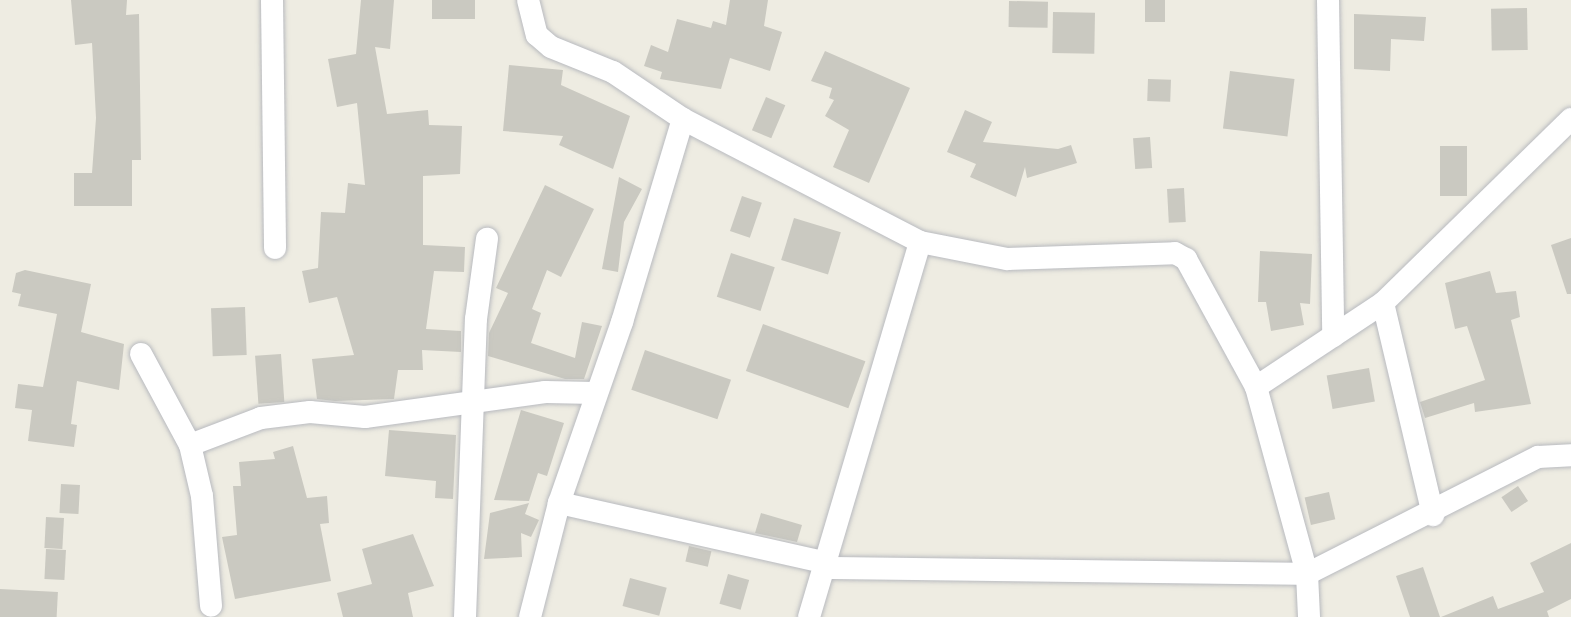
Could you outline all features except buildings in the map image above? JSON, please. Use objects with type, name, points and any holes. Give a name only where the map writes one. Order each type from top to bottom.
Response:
[{"type":"street","points":[[272,0],[275,248]]},
{"type":"street","points":[[528,0],[537,35],[551,47],[613,72],[683,119],[920,242],[1007,259],[1175,253],[1194,269],[1256,387],[1307,574],[1309,617]]},
{"type":"street","points":[[1328,0],[1333,336]]},
{"type":"street","points":[[530,617],[559,502],[683,119]]},
{"type":"street","points":[[1256,387],[1383,303],[1571,119]]},
{"type":"street","points":[[465,617],[475,401],[476,319],[487,239]]},
{"type":"street","points":[[809,617],[920,242]]},
{"type":"street","points":[[1383,303],[1433,515]]},
{"type":"street","points":[[141,354],[190,445],[202,496],[211,606]]},
{"type":"street","points":[[190,445],[261,418],[310,412],[365,417],[544,392],[595,393]]},
{"type":"street","points":[[559,502],[824,565],[1307,574],[1433,515],[1538,457],[1571,455]]}]
